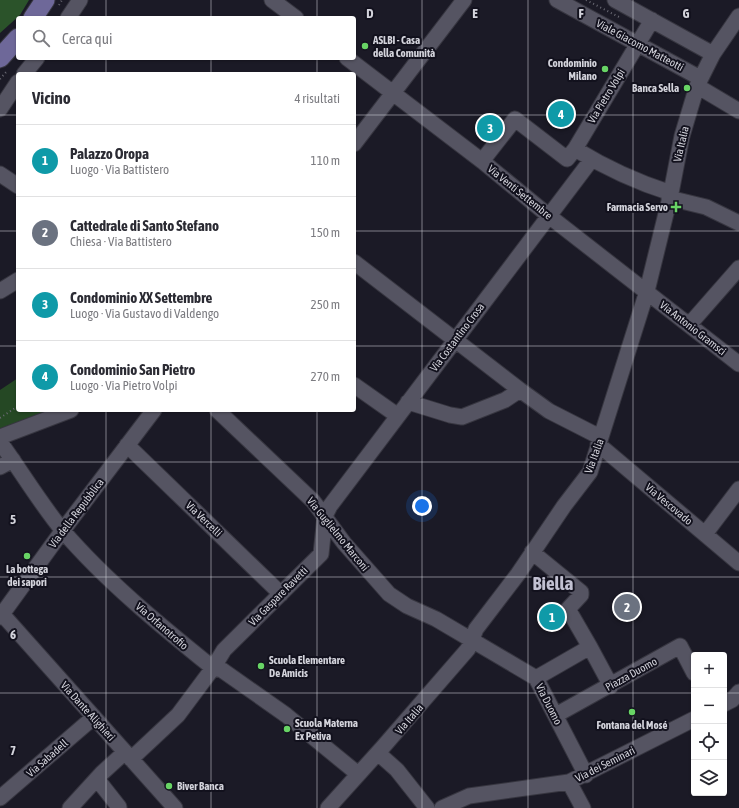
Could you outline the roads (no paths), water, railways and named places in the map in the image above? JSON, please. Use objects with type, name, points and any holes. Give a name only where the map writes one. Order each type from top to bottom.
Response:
[{"type":"main road","points":[[34,16],[46,0]]},
{"type":"main road","points":[[0,58],[10,49],[16,41]]},
{"type":"street","points":[[69,16],[80,0]]},
{"type":"street","points":[[272,0],[293,16]]},
{"type":"street","points":[[356,141],[464,0]]},
{"type":"street","name":"Viale Giacomo Matteotti","points":[[557,0],[638,44],[699,82],[739,111]]},
{"type":"street","points":[[615,0],[713,54]]},
{"type":"street","name":"Via Italia","points":[[328,808],[468,649],[476,629],[518,574],[564,506],[590,472],[646,291],[670,195],[682,136],[699,82],[713,54],[734,35],[739,16]]},
{"type":"street","name":"Via Pietro Volpi","points":[[575,149],[652,20]]},
{"type":"street","points":[[26,72],[35,60]]},
{"type":"street","name":"Via Venti Settembre","points":[[350,60],[482,161],[549,216],[646,291]]},
{"type":"street","points":[[0,109],[16,85]]},
{"type":"street","points":[[482,161],[515,119],[567,159],[575,149],[592,160],[628,178],[670,195],[706,207],[739,223]]},
{"type":"street","name":"Via Costantino Crosa","points":[[325,516],[330,506],[408,402],[592,160]]},
{"type":"street","points":[[0,174],[16,185]]},
{"type":"street","name":"Via Vescovado","points":[[356,264],[549,412],[599,441],[739,563]]},
{"type":"street","points":[[689,325],[739,268]]},
{"type":"street","points":[[0,291],[16,281]]},
{"type":"street","name":"Via Antonio Gramsci","points":[[646,291],[739,364]]},
{"type":"street","points":[[356,386],[398,416]]},
{"type":"street","points":[[408,402],[450,415],[462,417],[505,400],[520,390]]},
{"type":"street","points":[[0,436],[66,412]]},
{"type":"street","name":"Via della Repubblica","points":[[1,616],[63,530],[153,412]]},
{"type":"street","name":"Via Guglielmo Marconi","points":[[219,412],[313,501],[344,543],[389,594],[407,606],[436,619],[471,640]]},
{"type":"street","name":"Via Orfanotrofio","points":[[0,442],[63,530],[97,567],[167,631],[213,668],[222,670],[286,715],[358,774]]},
{"type":"street","name":"Via Vercelli","points":[[128,445],[281,594]]},
{"type":"street","points":[[0,467],[13,460]]},
{"type":"street","points":[[705,534],[739,489]]},
{"type":"street","name":"Via Gaspare Ravetti","points":[[70,808],[99,776],[178,715],[213,668],[224,650],[321,554],[325,516]]},
{"type":"street","points":[[532,552],[581,592],[581,595],[568,609],[611,686]]},
{"type":"street","name":"Via Dante Alighieri","points":[[1,616],[175,808]]},
{"type":"street","name":"Via Duomo","points":[[471,640],[536,678],[586,775]]},
{"type":"street","name":"Piazza Duomo","points":[[556,715],[611,686],[680,646],[691,667]]},
{"type":"street","points":[[536,678],[590,647]]},
{"type":"street","points":[[727,702],[732,700],[739,692]]},
{"type":"street","name":"Via Sabadell","points":[[0,798],[94,717]]},
{"type":"street","name":"Via dei Seminari","points":[[442,808],[469,796],[569,782],[586,775],[691,721]]},
{"type":"street","points":[[378,753],[397,770],[426,808]]},
{"type":"street","points":[[99,776],[119,807]]},
{"type":"street","points":[[569,782],[583,808]]},
{"type":"place","name":"ASLBI - Casa della Comunità","points":[[365,46]]},
{"type":"place","name":"Condominio Milano","points":[[605,69]]},
{"type":"place","name":"Banca Sella","points":[[687,88]]},
{"type":"place","name":"Condominio San Pietro","points":[[561,114]]},
{"type":"place","name":"Condominio XX Settembre","points":[[490,128]]},
{"type":"place","name":"Farmacia Servo","points":[[676,207]]},
{"type":"place","name":"La bottega dei sapori","points":[[27,556]]},
{"type":"place","name":"Cattedrale di Santo Stefano","points":[[627,607]]},
{"type":"place","name":"Palazzo Oropa","points":[[552,617]]},
{"type":"place","name":"Scuola Elementare De Amicis","points":[[261,666]]},
{"type":"place","name":"Fontana del Mosé","points":[[632,712]]},
{"type":"place","name":"Scuola Materna Ex Petiva","points":[[287,729]]},
{"type":"place","name":"Biver Banca","points":[[169,786]]},
{"type":"district","name":"Biella","points":[[553,583]]}]
